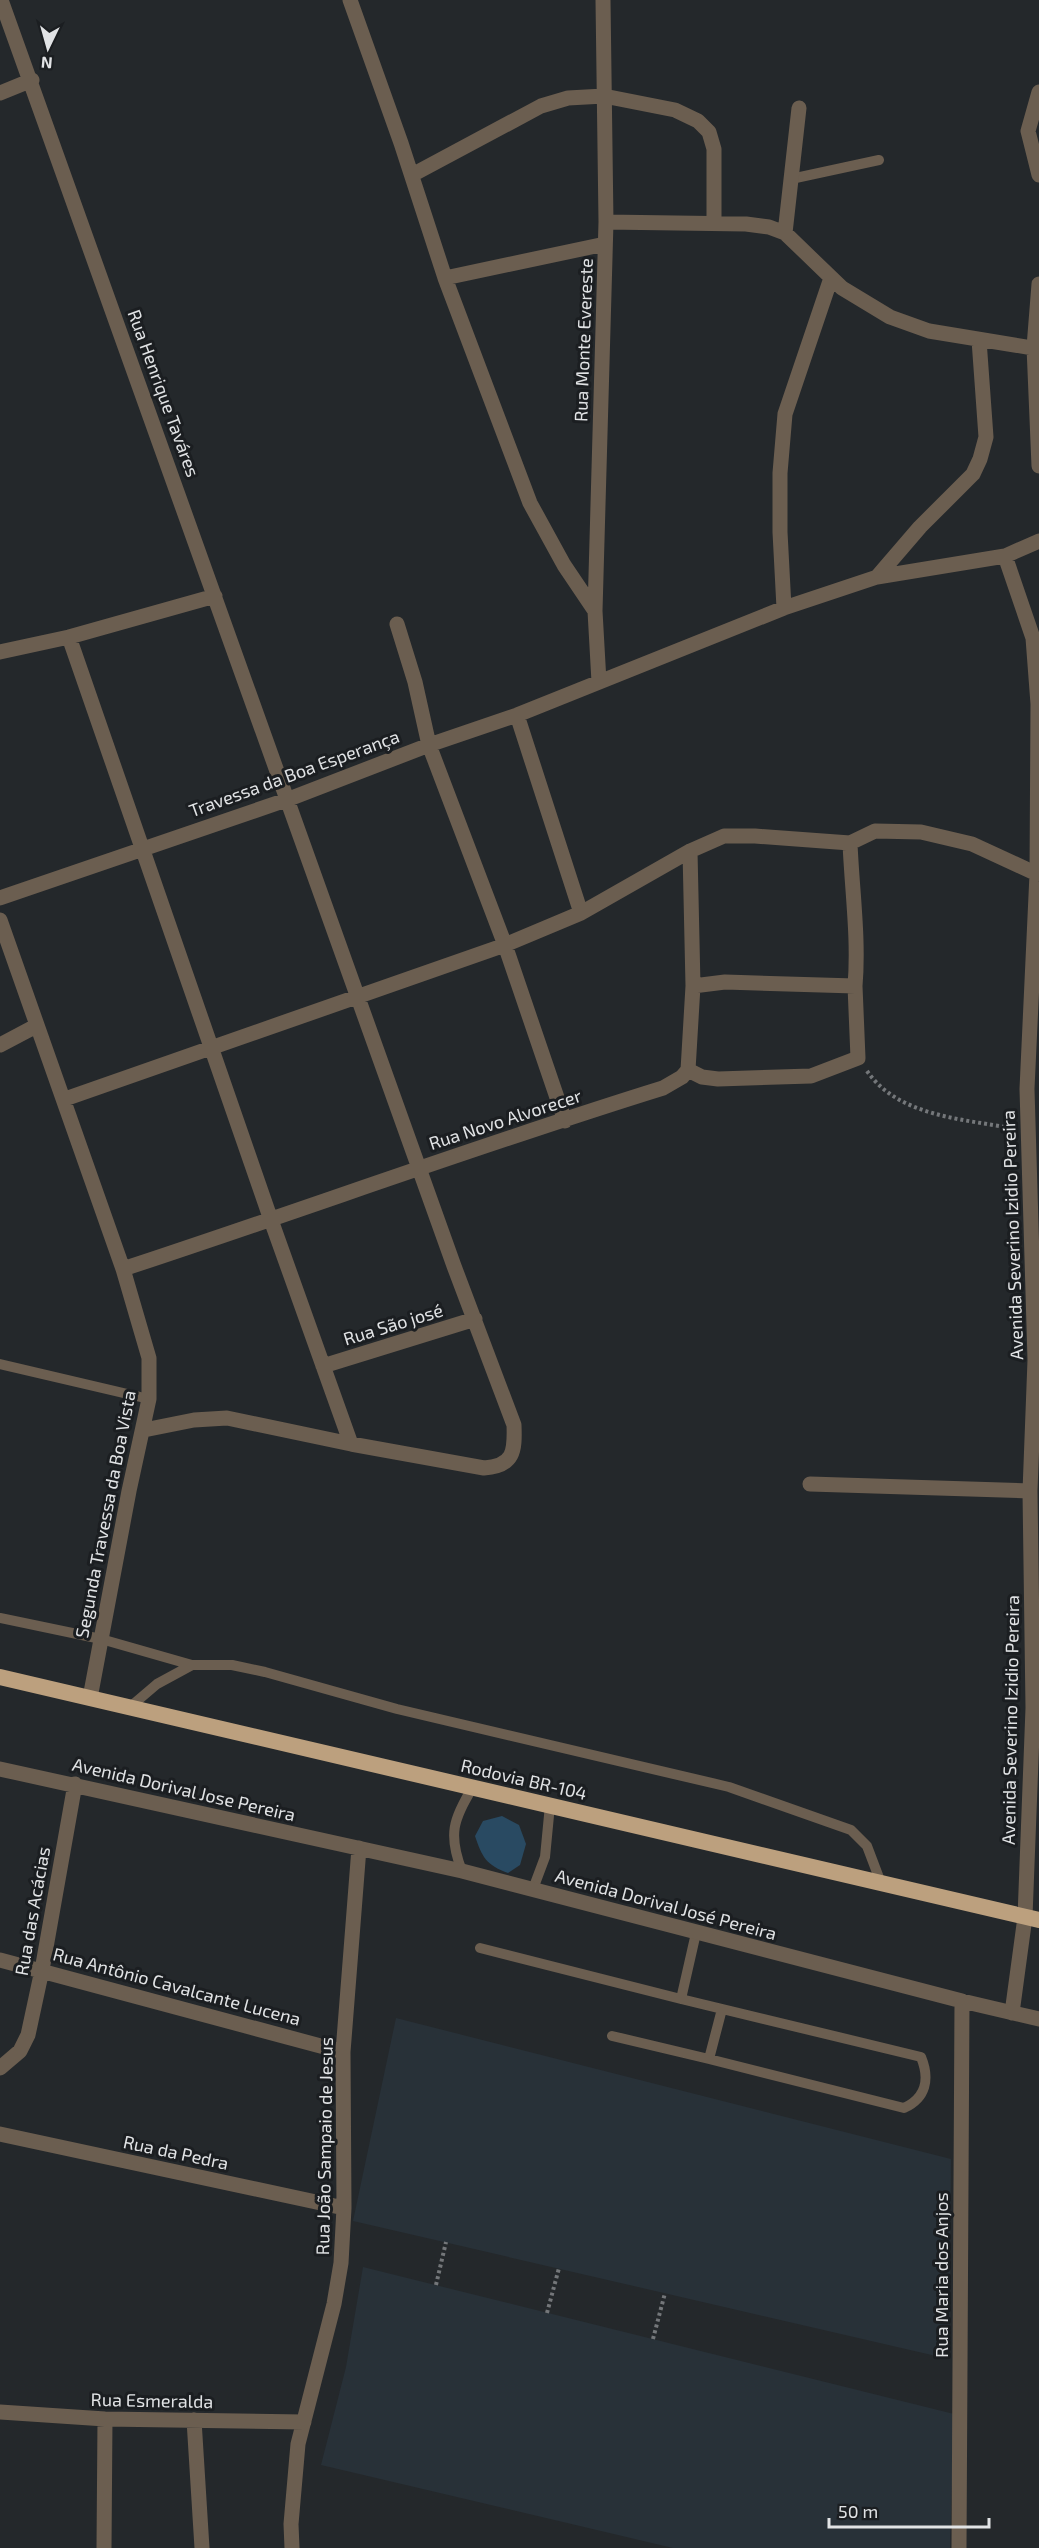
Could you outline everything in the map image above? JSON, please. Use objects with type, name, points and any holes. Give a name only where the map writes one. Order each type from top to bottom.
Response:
[{"type":"highway","name":"Rodovia BR-104","points":[[0,1677],[1032,1919]]},
{"type":"street","name":"Rua Henrique Taváres","points":[[2,0],[514,1425],[514,1441],[512,1455],[505,1462],[498,1467],[484,1468],[226,1418],[194,1420],[144,1430]]},
{"type":"street","points":[[350,0],[412,175],[445,278],[530,502],[564,565],[595,611]]},
{"type":"street","name":"Rua Monte Evereste","points":[[600,682],[595,611],[606,222],[603,0]]},
{"type":"street","points":[[0,93],[32,80]]},
{"type":"street","points":[[1039,92],[1028,131],[1039,175]]},
{"type":"street","points":[[412,175],[541,106],[567,99],[604,96],[675,110],[698,121],[709,132],[714,149],[714,224]]},
{"type":"street","points":[[785,233],[799,108]]},
{"type":"street","points":[[606,222],[769,226],[785,233],[842,288],[890,317],[929,331],[1037,348]]},
{"type":"street","points":[[445,278],[605,244]]},
{"type":"street","points":[[784,608],[780,473],[785,414],[831,278]]},
{"type":"street","points":[[1039,284],[1037,348],[1039,466]]},
{"type":"street","points":[[877,577],[920,527],[973,474],[980,459],[986,437],[979,340]]},
{"type":"street","name":"Travessa da Boa Esperança","points":[[0,898],[289,799],[429,745],[517,715],[784,608],[877,577],[1005,556],[1039,541]]},
{"type":"street","name":"Avenida Severino Izidio Pereira","points":[[1005,556],[1033,638],[1038,704],[1038,874],[1027,1089],[1034,1132],[1037,1360],[1030,1491],[1033,1708],[1032,1919],[1012,2013]]},
{"type":"street","points":[[0,652],[69,637],[216,596]]},
{"type":"street","points":[[397,624],[415,682],[429,745],[505,945],[565,1121]]},
{"type":"street","points":[[69,637],[351,1444]]},
{"type":"street","points":[[517,715],[581,913]]},
{"type":"street","points":[[65,1099],[505,945],[581,913],[690,851],[724,836],[850,843],[875,831],[921,832],[972,844],[1038,874]]},
{"type":"street","points":[[690,851],[693,986],[688,1070],[702,1077],[718,1079],[800,1077],[812,1076],[858,1058],[855,986],[858,950],[853,919],[850,843]]},
{"type":"street","name":"Segunda Travessa da Boa Vista","points":[[0,920],[36,1026],[65,1099],[123,1269],[149,1358],[149,1399],[144,1430],[129,1491],[90,1698]]},
{"type":"street","points":[[693,986],[725,982],[855,986]]},
{"type":"street","points":[[0,1045],[36,1026]]},
{"type":"street","name":"Rua Novo Alvorecer","points":[[123,1269],[420,1167],[663,1088],[682,1077],[688,1070]]},
{"type":"street","name":"Rua São josé","points":[[323,1366],[475,1319]]},
{"type":"street","points":[[810,1484],[1030,1491]]},
{"type":"street","name":"Avenida Dorival Jose Pereira","points":[[0,1769],[359,1848]]},
{"type":"street","name":"Rua das Acácias","points":[[0,2068],[20,2051],[28,2035],[75,1784]]},
{"type":"street","name":"Avenida Dorival José Pereira","points":[[359,1848],[462,1871],[696,1933],[1039,2019]]},
{"type":"street","name":"Rua João Sampaio de Jesus","points":[[292,2548],[294,2468],[334,2304],[341,2263],[344,2208],[343,2052],[359,1848]]},
{"type":"street","name":"Rua Antônio Cavalcante Lucena","points":[[0,1960],[343,2052]]},
{"type":"street","name":"Rua Maria dos Anjos","points":[[960,2548],[962,2001]]},
{"type":"street","name":"Rua da Pedra","points":[[0,2133],[344,2208]]},
{"type":"street","name":"Rua Esmeralda","points":[[0,2412],[105,2419],[304,2422]]},
{"type":"street","points":[[104,2548],[105,2419]]},
{"type":"street","points":[[195,2420],[202,2548]]},
{"type":"lane","points":[[791,179],[879,160]]},
{"type":"lane","points":[[0,1365],[149,1399]]},
{"type":"lane","points":[[0,1618],[101,1639],[192,1665],[232,1665],[265,1672],[397,1709],[729,1787],[851,1830],[867,1846],[881,1883]]},
{"type":"lane","points":[[130,1707],[157,1684],[192,1665]]},
{"type":"lane","points":[[462,1871],[454,1849],[454,1827],[462,1804],[473,1787]]},
{"type":"lane","points":[[533,1889],[545,1857],[550,1805]]},
{"type":"lane","points":[[681,1999],[696,1933]]},
{"type":"lane","points":[[480,1948],[921,2057],[927,2078],[916,2102],[904,2108],[612,2036]]},
{"type":"lane","points":[[710,2059],[722,2009]]},
{"type":"path","points":[[858,1058],[876,1084],[906,1105],[957,1118],[1034,1132]]},
{"type":"path","points":[[436,2285],[446,2242]]},
{"type":"path","points":[[546,2313],[559,2268]]},
{"type":"path","points":[[653,2339],[665,2293]]},
{"type":"shaded area","points":[[502,1816],[519,1825],[526,1844],[520,1865],[508,1873],[495,1867],[486,1859],[475,1836],[483,1821]]},
{"type":"shaded area","points":[[396,2018],[951,2159],[949,2359],[353,2221]]},
{"type":"shaded area","points":[[363,2267],[954,2414],[950,2548],[673,2548],[321,2465],[346,2367]]}]
